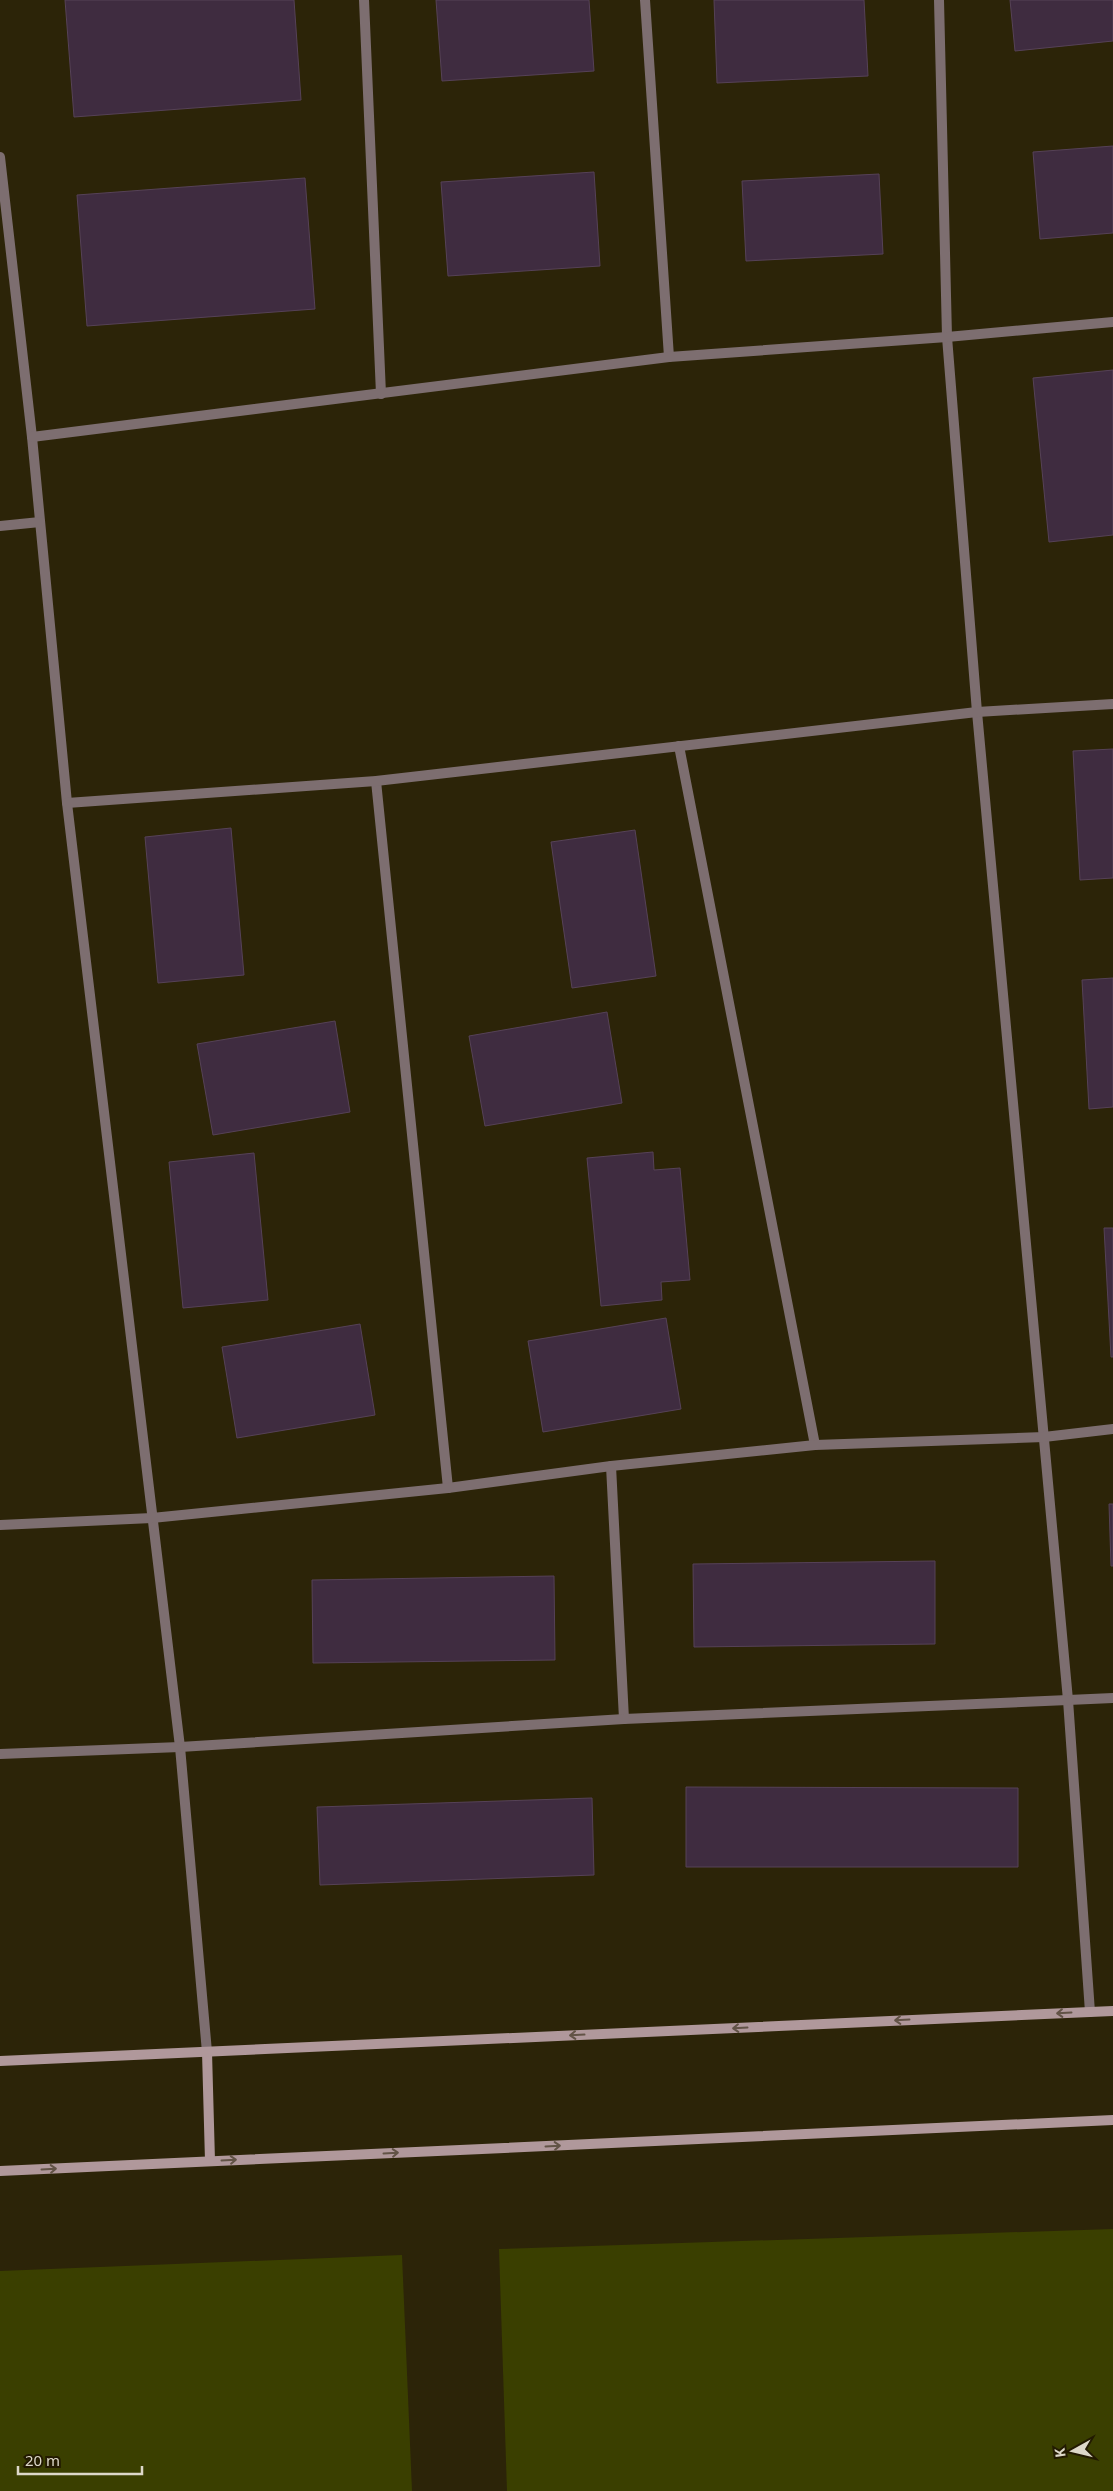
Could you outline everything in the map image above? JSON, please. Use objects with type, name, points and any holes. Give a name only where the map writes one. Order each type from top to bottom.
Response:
[{"type":"main road","points":[[0,2061],[1113,2011]]},
{"type":"main road","points":[[207,2052],[210,2161]]},
{"type":"main road","points":[[0,2171],[1113,2120]]},
{"type":"street","points":[[364,0],[381,394]]},
{"type":"street","points":[[646,0],[669,357]]},
{"type":"street","points":[[939,0],[947,337],[976,712],[1068,1700],[1090,2012]]},
{"type":"street","points":[[0,157],[32,437],[67,803],[180,1747],[207,2052]]},
{"type":"street","points":[[32,437],[669,357],[947,337],[1113,322]]},
{"type":"street","points":[[0,526],[40,522]]},
{"type":"street","points":[[67,803],[376,781],[976,712],[1113,704]]},
{"type":"street","points":[[679,746],[815,1445]]},
{"type":"street","points":[[376,781],[448,1488]]},
{"type":"street","points":[[0,1525],[152,1518],[448,1488],[611,1466],[815,1445],[1044,1437],[1113,1429]]},
{"type":"street","points":[[611,1466],[624,1719]]},
{"type":"street","points":[[0,1754],[180,1747],[624,1719],[1113,1698]]},
{"type":"green space","points":[[1113,2229],[1113,2491],[507,2491],[499,2249]]},
{"type":"green space","points":[[402,2255],[412,2491],[0,2491],[0,2271]]},
{"type":"building","points":[[65,0],[294,0],[301,100],[74,117]]},
{"type":"building","points":[[436,0],[589,0],[594,71],[442,81]]},
{"type":"building","points":[[714,0],[864,0],[868,76],[717,83]]},
{"type":"building","points":[[1010,0],[1113,0],[1113,41],[1015,51]]},
{"type":"building","points":[[1113,146],[1113,233],[1040,239],[1033,152]]},
{"type":"building","points":[[594,172],[600,266],[448,276],[441,182]]},
{"type":"building","points":[[879,174],[883,254],[746,261],[742,181]]},
{"type":"building","points":[[305,178],[315,309],[87,326],[77,195]]},
{"type":"building","points":[[1113,370],[1113,535],[1049,542],[1033,378]]},
{"type":"building","points":[[1113,749],[1113,878],[1080,880],[1073,751]]},
{"type":"building","points":[[231,828],[244,975],[158,983],[145,837]]},
{"type":"building","points":[[635,830],[656,976],[572,988],[551,842]]},
{"type":"building","points":[[1113,978],[1113,1107],[1089,1109],[1082,980]]},
{"type":"building","points":[[607,1012],[622,1103],[485,1126],[469,1036]]},
{"type":"building","points":[[335,1021],[350,1112],[213,1135],[197,1044]]},
{"type":"building","points":[[653,1152],[654,1170],[680,1168],[690,1280],[661,1282],[662,1300],[601,1306],[587,1158]]},
{"type":"building","points":[[254,1153],[268,1300],[183,1308],[169,1162]]},
{"type":"building","points":[[1104,1228],[1113,1228],[1113,1357],[1111,1357]]},
{"type":"building","points":[[666,1318],[681,1409],[543,1432],[528,1341]]},
{"type":"building","points":[[360,1324],[375,1415],[237,1438],[222,1347]]},
{"type":"building","points":[[1109,1504],[1113,1504],[1113,1566],[1111,1566]]},
{"type":"building","points":[[935,1561],[935,1644],[694,1647],[693,1564]]},
{"type":"building","points":[[554,1576],[555,1660],[313,1663],[312,1580]]},
{"type":"building","points":[[686,1787],[1018,1788],[1018,1867],[686,1867]]},
{"type":"building","points":[[592,1798],[594,1875],[320,1885],[317,1807]]}]
